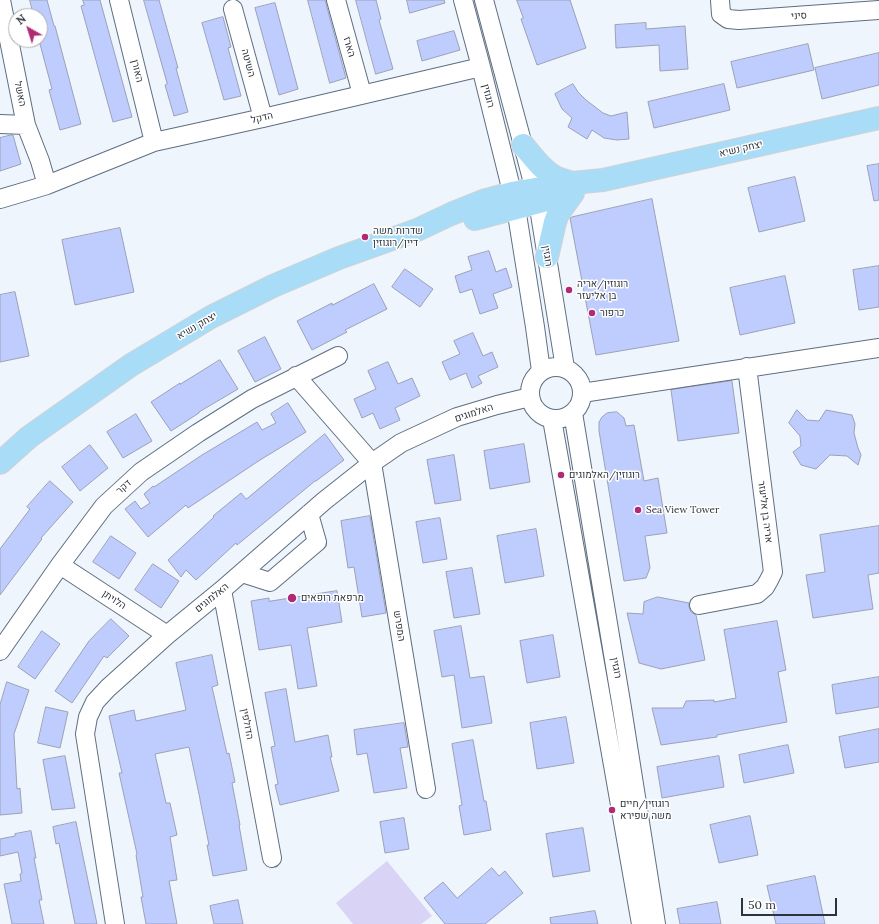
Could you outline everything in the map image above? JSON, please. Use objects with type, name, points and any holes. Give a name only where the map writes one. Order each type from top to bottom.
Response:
[{"type":"main road","name":"יצחק נשיא","points":[[0,462],[29,437],[131,365],[211,317],[273,286],[339,258],[417,230],[474,219],[514,200],[879,118]]},
{"type":"main road","points":[[523,145],[543,168],[572,188],[555,222],[547,257]]},
{"type":"street","name":"האשל","points":[[1,0],[26,125],[40,161],[47,185]]},
{"type":"street","name":"האורן","points":[[119,0],[154,142]]},
{"type":"street","name":"הארז","points":[[336,0],[362,94]]},
{"type":"street","name":"רוגוזין","points":[[463,0],[514,200]]},
{"type":"street","points":[[484,0],[523,145]]},
{"type":"street","name":"סיני","points":[[720,7],[728,19],[739,20],[879,10]]},
{"type":"street","name":"השיטה","points":[[233,9],[263,118]]},
{"type":"street","name":"הדקל","points":[[0,200],[47,185],[154,142],[481,67]]},
{"type":"street","points":[[0,124],[26,125]]},
{"type":"street","name":"רוגזין","points":[[523,145],[536,196],[565,368]]},
{"type":"street","points":[[514,200],[541,371]]},
{"type":"street","points":[[582,393],[879,348]]},
{"type":"street","name":"דקר","points":[[0,651],[60,565],[104,506],[141,472],[198,433],[252,399],[338,356]]},
{"type":"street","points":[[556,366],[565,368],[572,372],[581,385],[581,400],[578,407],[566,417],[552,419],[537,412],[532,405],[530,397],[531,382],[541,371],[548,368],[556,366]]},
{"type":"street","name":"אריה בן אליעזר","points":[[699,605],[757,594],[765,588],[773,572],[747,367]]},
{"type":"street","points":[[296,376],[372,464]]},
{"type":"street","name":"האלמוגים","points":[[115,924],[85,734],[88,717],[95,702],[108,688],[167,635],[242,573],[309,514],[401,443],[457,417],[530,397]]},
{"type":"street","name":"רוגזין","points":[[572,413],[622,708],[656,924]]},
{"type":"street","name":"רוגזין","points":[[552,419],[641,924]]},
{"type":"street","name":"המפרש","points":[[372,464],[426,789]]},
{"type":"street","points":[[242,573],[270,582],[317,542],[309,514]]},
{"type":"street","name":"הלויתן","points":[[60,565],[167,635]]},
{"type":"street","name":"הדולפין","points":[[222,590],[272,858]]},
{"type":"shaded area","points":[[387,861],[432,916],[421,924],[353,924],[336,903]]},
{"type":"building","points":[[30,0],[47,0],[81,124],[60,130],[49,90],[52,89],[41,48],[48,48],[48,8],[32,8]]},
{"type":"building","points":[[83,0],[100,0],[132,117],[113,122],[81,6],[84,5]]},
{"type":"building","points":[[144,0],[159,0],[178,68],[176,68],[188,112],[174,116],[165,85],[167,84]]},
{"type":"building","points":[[308,0],[325,0],[346,78],[330,83]]},
{"type":"building","points":[[356,0],[376,0],[381,19],[379,20],[393,69],[376,74]]},
{"type":"building","points":[[407,0],[444,0],[445,3],[410,13]]},
{"type":"building","points":[[517,0],[570,0],[586,48],[537,65],[521,19],[523,18]]},
{"type":"building","points":[[275,3],[298,89],[279,95],[255,8]]},
{"type":"building","points":[[223,17],[231,47],[228,48],[241,96],[224,100],[202,23]]},
{"type":"building","points":[[646,23],[646,29],[685,26],[688,69],[660,71],[659,45],[616,48],[615,25]]},
{"type":"building","points":[[454,31],[460,50],[422,61],[417,41]]},
{"type":"building","points":[[808,44],[814,70],[737,88],[731,62]]},
{"type":"building","points":[[879,53],[879,85],[822,99],[815,68]]},
{"type":"building","points":[[573,84],[586,100],[603,113],[611,116],[627,112],[629,139],[617,140],[604,138],[592,130],[587,139],[568,127],[572,118],[562,109],[555,94]]},
{"type":"building","points":[[724,84],[730,110],[654,128],[648,102]]},
{"type":"building","points":[[13,135],[21,164],[0,171],[0,138]]},
{"type":"building","points":[[879,164],[879,200],[874,201],[867,166]]},
{"type":"building","points":[[795,177],[805,221],[759,232],[748,188]]},
{"type":"building","points":[[652,199],[679,341],[596,355],[570,218]]},
{"type":"building","points":[[120,228],[134,292],[75,305],[62,240]]},
{"type":"building","points":[[489,251],[496,272],[506,268],[512,287],[493,294],[498,308],[480,314],[472,289],[460,293],[455,276],[472,270],[468,257]]},
{"type":"building","points":[[879,266],[879,307],[859,310],[853,270]]},
{"type":"building","points":[[405,269],[433,289],[420,307],[392,287]]},
{"type":"building","points":[[785,276],[795,323],[740,335],[730,288]]},
{"type":"building","points":[[374,284],[387,309],[345,330],[347,332],[312,350],[297,321]]},
{"type":"building","points":[[15,292],[29,356],[0,362],[0,295]]},
{"type":"building","points":[[473,333],[483,356],[492,352],[498,367],[478,376],[482,383],[472,388],[466,373],[450,380],[442,362],[460,354],[454,341]]},
{"type":"building","points":[[265,337],[281,369],[255,382],[238,351]]},
{"type":"building","points":[[220,360],[238,389],[199,412],[171,431],[151,402]]},
{"type":"building","points":[[388,362],[398,384],[412,378],[420,396],[395,408],[400,420],[380,429],[373,413],[362,418],[354,399],[376,389],[368,371]]},
{"type":"building","points":[[732,381],[739,433],[678,441],[671,390]]},
{"type":"building","points":[[288,403],[306,432],[260,460],[188,508],[186,505],[148,537],[125,509],[135,501],[141,509],[150,503],[144,494],[153,486],[154,487],[202,455],[257,422],[262,430],[276,423],[271,414]]},
{"type":"building","points":[[797,410],[807,420],[819,421],[826,410],[852,415],[855,424],[854,433],[861,455],[858,465],[847,456],[830,455],[816,469],[801,465],[793,452],[801,446],[800,436],[789,423]]},
{"type":"building","points":[[617,412],[624,418],[626,426],[634,425],[644,481],[658,478],[667,533],[645,536],[650,568],[646,578],[624,581],[599,431],[599,422],[602,417],[607,413]]},
{"type":"building","points":[[136,414],[152,441],[123,458],[107,432]]},
{"type":"building","points":[[325,434],[344,460],[315,481],[237,545],[236,543],[196,580],[186,570],[181,577],[168,560],[214,517],[213,516],[241,493],[246,499]]},
{"type":"building","points":[[524,444],[530,482],[490,489],[484,451]]},
{"type":"building","points":[[90,445],[108,468],[80,491],[62,467]]},
{"type":"building","points":[[454,455],[461,500],[435,504],[427,460]]},
{"type":"building","points":[[50,481],[73,502],[41,538],[42,539],[0,595],[0,549],[30,509],[27,507]]},
{"type":"building","points":[[370,516],[386,613],[362,617],[354,567],[348,568],[341,521]]},
{"type":"building","points":[[440,518],[447,559],[423,563],[416,522]]},
{"type":"building","points":[[879,526],[879,573],[868,575],[873,609],[813,618],[806,575],[825,572],[820,535]]},
{"type":"building","points":[[536,529],[544,576],[505,583],[497,536]]},
{"type":"building","points":[[111,536],[136,553],[119,579],[93,562]]},
{"type":"building","points":[[153,564],[179,581],[161,608],[135,590]]},
{"type":"building","points":[[472,568],[480,614],[454,618],[446,572]]},
{"type":"building","points":[[337,591],[342,622],[307,628],[317,686],[298,689],[291,645],[259,650],[251,601],[269,598],[269,601]]},
{"type":"building","points":[[658,597],[689,603],[691,612],[696,615],[705,660],[661,669],[639,663],[627,613],[643,614],[644,602]]},
{"type":"building","points":[[111,619],[129,636],[107,658],[104,656],[72,703],[55,691],[89,641]]},
{"type":"building","points":[[777,621],[786,670],[778,672],[787,722],[717,735],[717,737],[661,745],[652,708],[683,708],[686,701],[714,700],[714,702],[736,698],[724,630]]},
{"type":"building","points":[[461,626],[470,678],[484,676],[492,723],[462,728],[454,675],[442,677],[434,631]]},
{"type":"building","points":[[42,631],[60,644],[35,679],[18,667]]},
{"type":"building","points":[[553,635],[560,677],[527,683],[520,641]]},
{"type":"building","points":[[212,655],[218,685],[212,687],[235,782],[232,783],[247,870],[213,876],[207,845],[209,845],[189,747],[155,754],[166,803],[170,803],[177,835],[170,837],[177,880],[169,881],[177,924],[146,924],[141,897],[143,897],[137,854],[119,773],[122,773],[109,716],[134,710],[136,721],[186,710],[176,663]]},
{"type":"building","points":[[879,677],[879,707],[836,714],[832,685]]},
{"type":"building","points":[[7,682],[29,690],[14,734],[17,789],[20,788],[22,813],[0,815],[0,705]]},
{"type":"building","points":[[286,689],[295,742],[328,735],[332,757],[330,757],[339,791],[280,805],[275,785],[278,784],[271,747],[275,746],[265,693]]},
{"type":"building","points":[[46,707],[68,712],[60,748],[38,743]]},
{"type":"building","points":[[566,717],[574,763],[537,769],[530,723]]},
{"type":"building","points":[[404,723],[408,747],[400,748],[407,788],[374,793],[367,753],[357,755],[354,730]]},
{"type":"building","points":[[879,729],[879,762],[845,768],[839,737]]},
{"type":"building","points":[[473,740],[491,830],[464,835],[459,806],[462,805],[452,744]]},
{"type":"building","points":[[788,745],[794,773],[744,783],[739,755]]},
{"type":"building","points":[[65,756],[75,808],[52,810],[43,760]]},
{"type":"building","points":[[719,756],[724,787],[662,798],[657,767]]},
{"type":"building","points":[[750,816],[758,855],[719,863],[710,825]]},
{"type":"building","points":[[404,818],[409,849],[385,853],[380,822]]},
{"type":"building","points":[[76,822],[97,924],[75,924],[59,843],[56,844],[53,827]]},
{"type":"building","points":[[583,828],[590,871],[553,877],[546,834]]},
{"type":"building","points":[[31,831],[36,858],[34,858],[42,900],[39,900],[44,924],[12,924],[4,884],[21,881],[20,874],[22,873],[18,852],[0,856],[0,839]]},
{"type":"building","points":[[492,868],[499,876],[505,871],[523,893],[485,924],[445,924],[424,898],[443,882],[457,898]]},
{"type":"building","points":[[815,876],[825,924],[776,924],[767,886]]},
{"type":"building","points":[[238,900],[243,924],[214,924],[210,906]]},
{"type":"building","points":[[717,902],[721,924],[680,924],[677,909]]},
{"type":"building","points":[[595,911],[598,924],[551,924],[550,918]]},
{"type":"place","name":"שדרות משה דיין/רוגוזין","points":[[365,237]]},
{"type":"place","name":"רוגוזין/אריה בן אליעזר","points":[[569,290]]},
{"type":"place","name":"כרפור","points":[[592,313]]},
{"type":"place","name":"רוגוזין/האלמוגים","points":[[561,475]]},
{"type":"place","name":"Sea View Tower","points":[[638,510]]},
{"type":"place","name":"מרפאת רופאים","points":[[292,598]]},
{"type":"place","name":"רוגוזין/חיים משה שפירא","points":[[612,810]]}]
